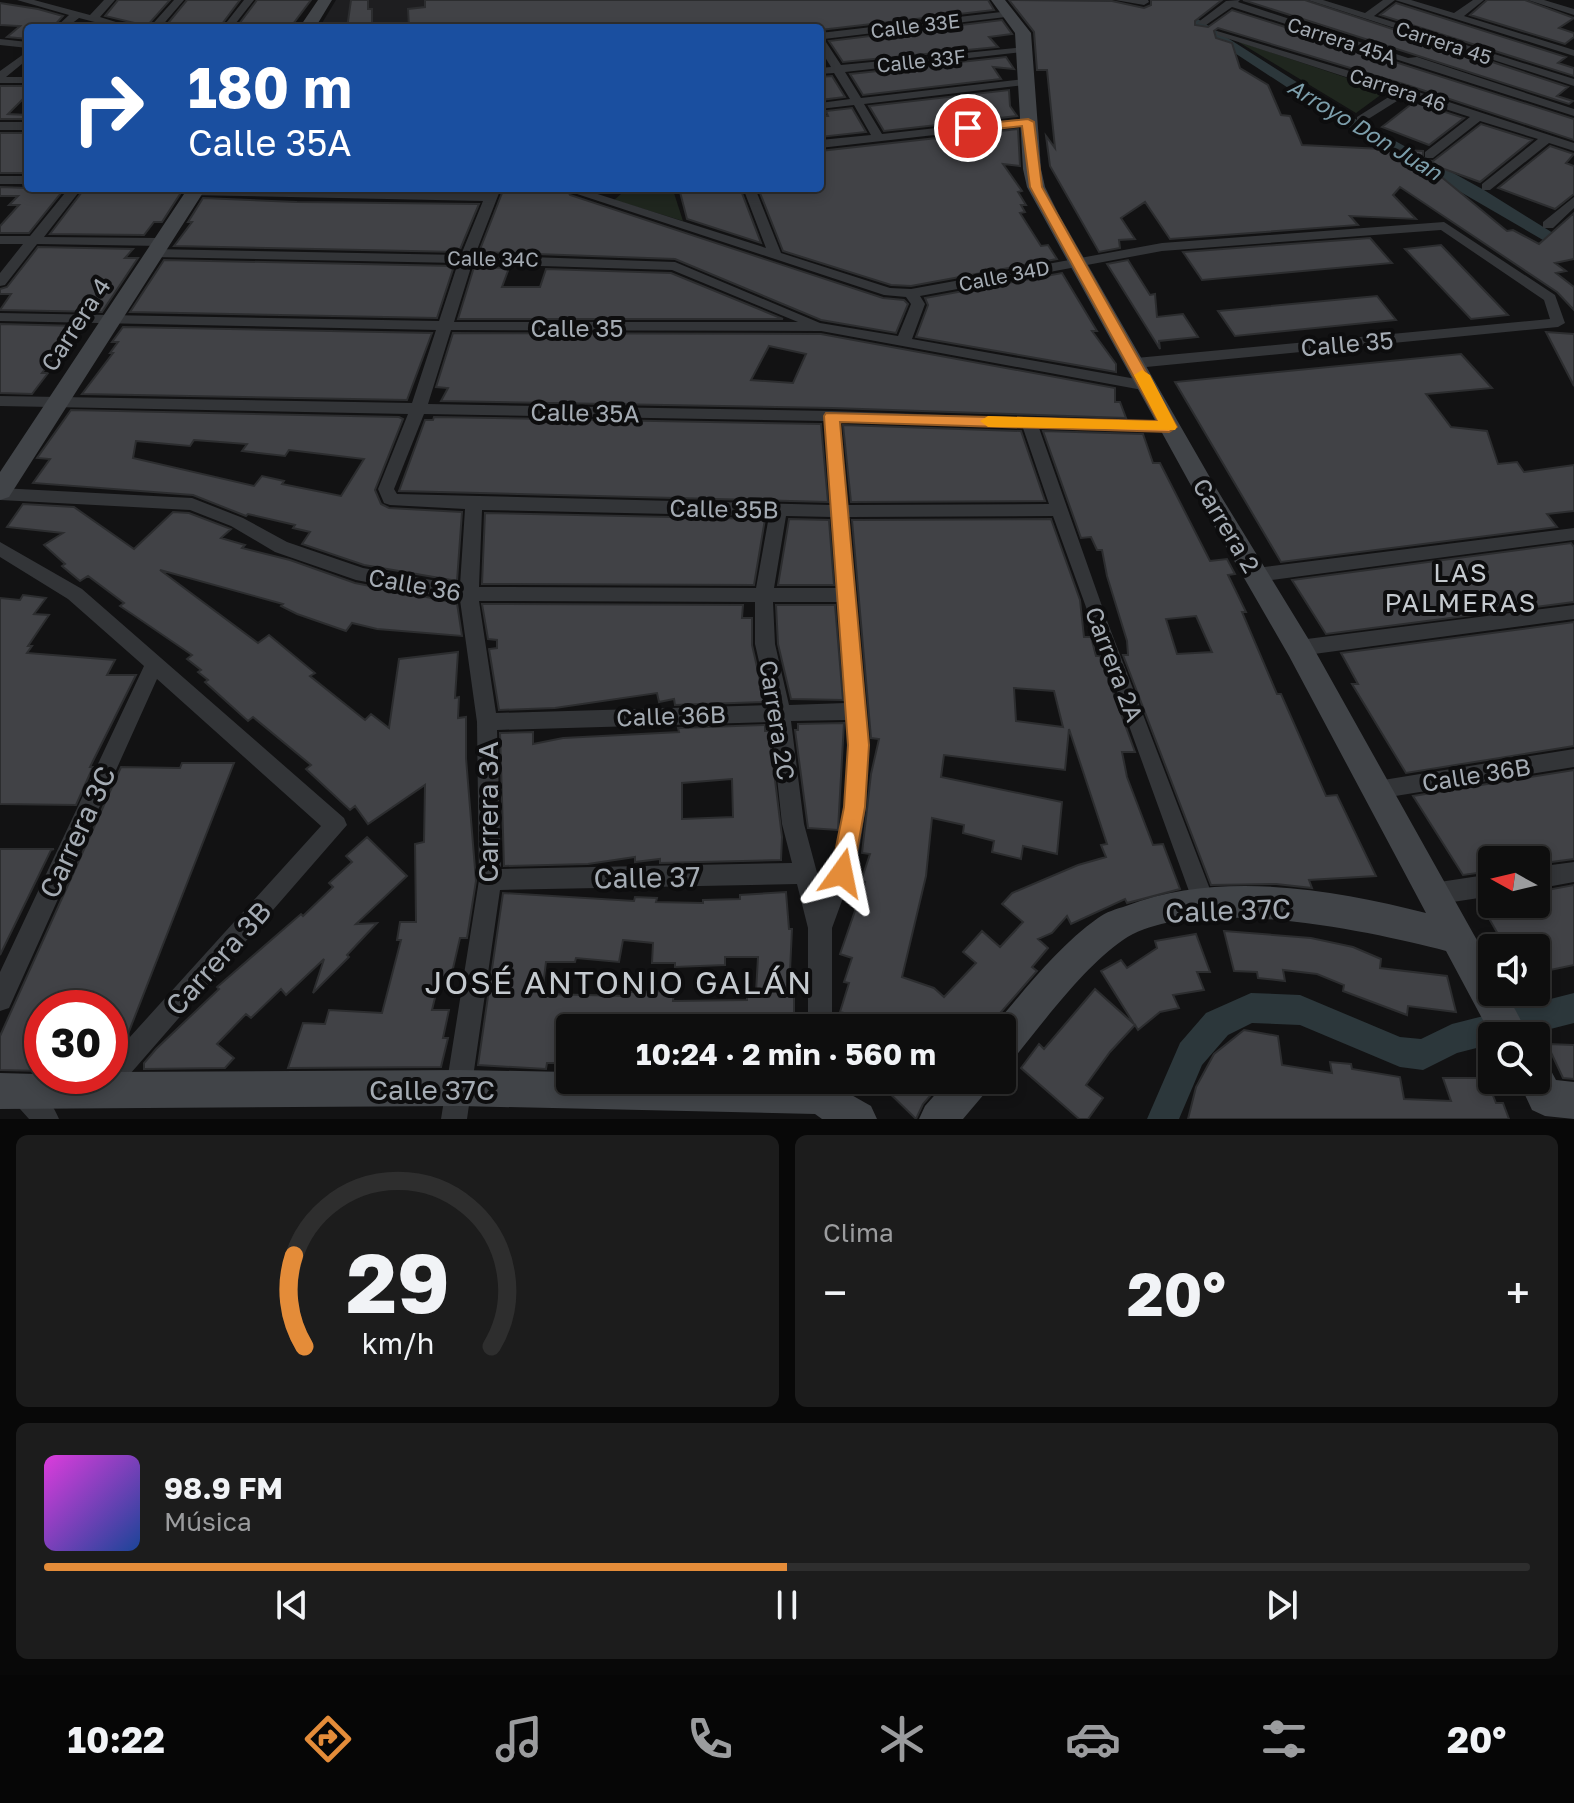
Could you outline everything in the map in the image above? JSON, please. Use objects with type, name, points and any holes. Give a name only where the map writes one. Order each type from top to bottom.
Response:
[{"type":"street","points":[[22,0],[113,24]]},
{"type":"street","points":[[92,19],[110,0]]},
{"type":"street","points":[[158,24],[179,0]]},
{"type":"street","points":[[230,24],[249,0]]},
{"type":"street","points":[[310,24],[325,0]]},
{"type":"street","points":[[1120,0],[1144,2]]},
{"type":"street","name":"Carrera 45","points":[[1313,0],[1438,40],[1523,81],[1574,83]]},
{"type":"street","points":[[1366,17],[1390,0]]},
{"type":"street","points":[[1400,0],[1574,53]]},
{"type":"street","points":[[1456,17],[1479,0]]},
{"type":"street","points":[[1533,0],[1571,8]]},
{"type":"street","points":[[1202,23],[1232,2]]},
{"type":"street","name":"Carrera 45A","points":[[1232,2],[1398,70],[1523,81],[1574,113]]},
{"type":"street","name":"Calle 33E","points":[[824,37],[1004,7]]},
{"type":"street","name":"Carrera 2","points":[[1004,7],[1023,33],[1028,122],[1036,187],[1169,427],[1299,648],[1504,1022]]},
{"type":"street","points":[[65,24],[77,14]]},
{"type":"street","name":"Carrera 46","points":[[1221,33],[1398,70],[1405,91],[1574,147]]},
{"type":"street","points":[[1398,70],[1438,40]]},
{"type":"street","points":[[0,42],[24,45]]},
{"type":"street","points":[[824,45],[879,138]]},
{"type":"street","name":"Calle 33F","points":[[824,71],[1023,49]]},
{"type":"street","points":[[0,78],[24,57]]},
{"type":"street","points":[[0,78],[24,80]]},
{"type":"street","points":[[824,105],[1025,82]]},
{"type":"street","points":[[1361,119],[1405,91]]},
{"type":"street","points":[[1429,155],[1479,116]]},
{"type":"street","points":[[824,144],[1028,122]]},
{"type":"street","points":[[0,126],[24,126]]},
{"type":"street","points":[[1486,187],[1547,138]]},
{"type":"street","points":[[0,180],[24,180]]},
{"type":"street","points":[[0,282],[73,192]]},
{"type":"street","name":"Carrera 4","points":[[0,492],[194,192]]},
{"type":"street","points":[[418,409],[467,258],[493,192]]},
{"type":"street","name":"Calle 34D","points":[[577,192],[889,292],[911,293],[1162,247],[1444,226],[1550,298],[1558,323]]},
{"type":"street","points":[[751,192],[775,255]]},
{"type":"street","points":[[1548,225],[1574,201]]},
{"type":"street","name":"Calle 34C","points":[[0,240],[675,266],[821,327]]},
{"type":"street","points":[[903,342],[918,304],[911,293]]},
{"type":"street","name":"Calle 35","points":[[0,317],[444,326],[821,327],[1148,386]]},
{"type":"street","name":"Calle 35","points":[[1136,363],[1558,323]]},
{"type":"street","name":"Calle 35A","points":[[0,401],[832,416],[1169,427]]},
{"type":"street","name":"Calle 35B","points":[[418,409],[386,489],[390,499],[474,504],[839,511],[1058,510]]},
{"type":"street","points":[[820,1014],[820,928],[847,857],[855,807],[859,745],[832,416]]},
{"type":"street","name":"Carrera 2A","points":[[1029,422],[1058,510],[1205,905]]},
{"type":"street","name":"Calle 36","points":[[0,492],[192,504],[237,522],[281,547],[362,575],[469,594],[845,595]]},
{"type":"street","name":"Carrera 3A","points":[[457,1104],[490,880],[487,722],[469,594],[474,504]]},
{"type":"street","name":"Carrera 2C","points":[[779,509],[764,593],[765,644],[780,711],[793,824],[820,928]]},
{"type":"street","points":[[1257,575],[1574,534]]},
{"type":"street","points":[[0,549],[75,594],[154,665]]},
{"type":"street","points":[[1299,648],[1574,612]]},
{"type":"street","name":"Carrera 3B","points":[[128,1058],[336,825],[154,665]]},
{"type":"street","name":"Carrera 3C","points":[[0,999],[154,665]]},
{"type":"street","name":"Calle 36B","points":[[487,722],[854,711]]},
{"type":"street","name":"Calle 36B","points":[[1377,790],[1574,758]]},
{"type":"street","points":[[1550,876],[1574,872]]},
{"type":"street","name":"Calle 37","points":[[490,880],[804,873]]},
{"type":"street","points":[[1433,894],[1478,887]]},
{"type":"street","name":"Calle 37C","points":[[1016,1028],[1064,972],[1114,926],[1154,912],[1205,905],[1284,905],[1345,910],[1455,937]]},
{"type":"street","points":[[10,1091],[46,1119]]},
{"type":"street","name":"Calle 37C","points":[[128,1091],[457,1104],[819,1098],[858,1119]]},
{"type":"street","points":[[938,1119],[960,1094]]},
{"type":"shaded area","points":[[336,0],[956,0],[721,24],[321,24]]},
{"type":"shaded area","points":[[1237,41],[1386,91],[1356,113]]},
{"type":"shaded area","points":[[623,192],[674,192],[683,221],[614,200]]},
{"type":"building","points":[[118,0],[170,0],[149,24],[105,16]]},
{"type":"building","points":[[187,0],[240,0],[222,24],[167,24]]},
{"type":"building","points":[[257,0],[311,0],[293,24],[239,24]]},
{"type":"building","points":[[351,0],[368,0],[368,9],[372,9],[372,24],[348,24]]},
{"type":"building","points":[[425,0],[988,0],[994,10],[824,30],[824,24],[409,24],[408,9],[425,7]]},
{"type":"building","points":[[1009,0],[1112,1],[1144,8],[1151,5],[1151,0],[1222,0],[1195,21],[1195,25],[1208,27],[1232,10],[1574,119],[1574,140],[1410,86],[1218,28],[1214,31],[1216,38],[1232,43],[1240,68],[1268,85],[1281,115],[1290,116],[1302,145],[1423,151],[1423,160],[1433,161],[1481,124],[1532,140],[1480,182],[1422,161],[1507,231],[1513,230],[1539,244],[1574,213],[1574,259],[1555,263],[1566,271],[1556,273],[1574,287],[1574,310],[1557,292],[1400,187],[1393,195],[1416,219],[1350,216],[1358,225],[1170,239],[1145,202],[1121,218],[1135,239],[1119,240],[1120,248],[1099,252],[1050,166],[1046,136],[1055,148],[1047,70],[1037,70],[1034,32]]},
{"type":"building","points":[[1243,0],[1305,0],[1568,87],[1557,96],[1573,101],[1569,104]]},
{"type":"building","points":[[1487,0],[1525,0],[1574,18],[1559,28],[1574,33],[1574,37],[1565,44],[1470,15]]},
{"type":"building","points":[[0,3],[63,16],[56,24],[24,24],[24,39],[7,37],[20,26],[0,25]]},
{"type":"building","points":[[1396,3],[1566,57],[1558,63],[1574,68],[1574,76],[1380,15]]},
{"type":"building","points":[[1002,20],[1012,34],[989,37],[998,47],[843,62],[829,41]]},
{"type":"building","points":[[1006,57],[1014,69],[993,67],[1001,79],[863,95],[850,74]]},
{"type":"building","points":[[832,76],[845,97],[824,100],[824,77]]},
{"type":"building","points":[[0,86],[24,86],[24,98],[8,114],[24,115],[24,119],[0,119]]},
{"type":"building","points":[[1009,90],[1010,106],[1017,116],[884,131],[869,106]]},
{"type":"building","points":[[1414,102],[1464,118],[1429,145],[1382,127]]},
{"type":"building","points":[[852,108],[866,132],[824,137],[826,111]]},
{"type":"building","points":[[1018,129],[1020,166],[1003,164],[1022,191],[1018,192],[1026,205],[1021,205],[1025,212],[1020,213],[1041,246],[1048,245],[1057,259],[911,286],[891,285],[783,251],[760,192],[824,192],[824,151]]},
{"type":"building","points":[[0,133],[24,133],[24,173],[0,173]]},
{"type":"building","points":[[1550,146],[1574,154],[1566,163],[1574,166],[1574,194],[1555,209],[1498,188]]},
{"type":"building","points":[[0,187],[24,187],[24,192],[62,192],[29,233],[0,233],[0,226],[19,205],[9,205],[18,196],[0,196]]},
{"type":"building","points":[[82,192],[181,192],[162,222],[154,222],[144,235],[50,234]]},
{"type":"building","points":[[502,192],[568,192],[883,298],[904,300],[908,304],[896,333],[821,320],[675,259],[479,252]]},
{"type":"building","points":[[680,192],[742,192],[761,243],[687,219]]},
{"type":"building","points":[[203,198],[479,204],[459,252],[174,246],[192,222],[188,222]]},
{"type":"building","points":[[1370,238],[1392,263],[1202,280],[1183,252]]},
{"type":"building","points":[[1441,245],[1508,315],[1471,319],[1405,249]]},
{"type":"building","points":[[38,247],[133,249],[125,258],[138,258],[102,312],[0,310],[11,294],[0,294],[0,289],[7,287]]},
{"type":"building","points":[[164,260],[454,266],[437,318],[130,312]]},
{"type":"building","points":[[1128,260],[1150,295],[1155,294],[1157,317],[1183,314],[1198,337],[1159,341],[1160,349],[1107,264]]},
{"type":"building","points":[[474,267],[509,268],[502,287],[540,287],[546,269],[671,273],[783,319],[458,319]]},
{"type":"building","points":[[1062,273],[1097,331],[1092,331],[1116,364],[1116,372],[916,337],[928,305],[925,298]]},
{"type":"building","points":[[1377,296],[1396,320],[1235,336],[1218,311]]},
{"type":"building","points":[[0,324],[78,326],[42,373],[48,373],[32,394],[0,393]]},
{"type":"building","points":[[123,327],[432,333],[407,400],[82,394],[113,353],[110,353],[118,342],[112,342]]},
{"type":"building","points":[[1546,332],[1574,334],[1574,386]]},
{"type":"building","points":[[453,333],[821,334],[1115,388],[1115,402],[1120,402],[1126,418],[832,408],[441,401],[448,388],[436,387]],"holes":[[[769,346],[806,354],[793,383],[751,380]]]},
{"type":"building","points":[[1461,354],[1492,388],[1426,394],[1451,427],[1487,431],[1498,464],[1517,462],[1524,472],[1574,465],[1574,511],[1547,514],[1557,527],[1281,562],[1175,382]]},
{"type":"building","points":[[71,410],[399,417],[403,419],[375,490],[381,504],[389,508],[462,512],[457,581],[364,565],[302,544],[310,532],[293,528],[295,525],[246,516],[193,495],[33,483],[50,459],[37,458]],"holes":[[[194,440],[247,444],[242,451],[285,456],[289,450],[364,459],[341,496],[282,484],[284,481],[262,476],[254,486],[133,458],[136,441],[190,446]]]},
{"type":"building","points":[[434,417],[821,424],[828,502],[399,491],[425,420],[433,420]]},
{"type":"building","points":[[843,425],[1021,431],[1045,501],[851,502]]},
{"type":"building","points":[[1043,431],[1143,434],[1153,463],[1160,463],[1210,561],[1227,559],[1235,574],[1228,575],[1246,612],[1242,612],[1277,694],[1281,694],[1326,796],[1337,795],[1376,876],[1309,880],[1312,888],[1276,884],[1211,885],[1123,655],[1128,655],[1127,641],[1102,550],[1097,550],[1091,537],[1081,538]],"holes":[[[1196,616],[1212,652],[1177,654],[1166,619]]]},
{"type":"building","points":[[23,504],[74,507],[134,549],[173,512],[189,513],[231,529],[221,538],[245,545],[242,548],[290,560],[355,583],[457,603],[462,636],[377,629],[352,623],[346,631],[297,614],[281,606],[283,604],[160,570],[258,643],[269,635],[315,673],[310,676],[365,720],[371,714],[389,728],[399,659],[458,652],[455,698],[459,697],[458,718],[466,717],[466,758],[476,881],[467,938],[460,938],[451,977],[440,977],[432,1010],[449,1010],[443,1038],[448,1038],[441,1067],[288,1068],[303,1023],[325,1024],[329,1010],[382,1013],[401,940],[397,940],[400,922],[416,922],[415,844],[424,842],[425,785],[368,824],[355,806],[350,810],[306,769],[311,765],[253,717],[248,721],[205,682],[208,680],[198,672],[201,670],[187,659],[192,655],[120,606],[124,603],[88,576],[80,581],[62,566],[65,564],[44,545],[63,533],[7,527]]},
{"type":"building","points":[[485,513],[765,519],[754,585],[482,584]]},
{"type":"building","points":[[789,519],[829,520],[834,585],[778,585]]},
{"type":"building","points":[[1051,519],[1080,600],[1084,637],[1091,637],[1096,656],[1100,656],[1135,752],[1122,752],[1127,777],[1153,845],[1163,844],[1180,889],[1127,903],[1125,899],[1071,924],[1067,916],[1052,933],[1038,939],[1048,948],[1032,967],[1037,971],[999,1014],[844,1014],[840,1012],[849,983],[844,982],[852,958],[840,954],[865,882],[861,881],[870,854],[862,853],[871,774],[879,739],[871,738],[852,520]],"holes":[[[1014,688],[1054,691],[1063,727],[1016,721]],[[1069,729],[1107,844],[1101,845],[1106,857],[1078,865],[1012,893],[1002,904],[1023,922],[1000,947],[982,931],[963,952],[976,963],[944,997],[934,988],[902,977],[926,876],[932,818],[964,825],[963,833],[994,841],[992,852],[1021,859],[1023,846],[1057,854],[1062,802],[941,777],[944,755],[1065,770]]]},
{"type":"building","points":[[1571,543],[1574,547],[1574,602],[1326,634],[1292,580]]},
{"type":"building","points":[[23,595],[46,598],[34,614],[49,615],[28,646],[32,646],[27,653],[115,660],[107,675],[136,675],[90,767],[93,767],[76,805],[0,804],[0,598],[20,600]]},
{"type":"building","points":[[482,604],[743,605],[742,618],[752,618],[752,645],[765,702],[675,705],[674,699],[659,702],[657,693],[555,708],[499,710],[489,649],[497,648],[497,640],[488,639]]},
{"type":"building","points":[[776,605],[835,605],[843,700],[791,699],[778,644]]},
{"type":"building","points":[[1574,622],[1574,746],[1406,773],[1352,684],[1358,684],[1341,653]]},
{"type":"building","points":[[844,723],[838,830],[808,828],[795,730],[798,730],[798,724]]},
{"type":"building","points":[[765,725],[765,731],[769,731],[782,837],[781,860],[660,863],[660,859],[635,862],[635,857],[588,864],[504,866],[500,733],[533,732],[533,744],[563,738],[679,732],[678,728]],"holes":[[[732,779],[733,817],[682,819],[682,783]]]},
{"type":"building","points":[[182,763],[234,763],[128,1034],[128,990],[24,990],[24,1071],[0,1070],[0,1036],[121,767],[180,768]]},
{"type":"building","points":[[1574,770],[1574,859],[1550,862],[1550,846],[1478,846],[1478,873],[1463,875],[1413,796]]},
{"type":"building","points":[[367,837],[407,876],[356,924],[377,923],[347,955],[349,957],[313,993],[324,959],[286,995],[281,989],[251,1018],[246,1014],[217,1044],[234,1058],[225,1068],[144,1069],[144,1063],[156,1049],[219,989],[217,987],[333,887],[329,883],[352,862],[346,856]]},
{"type":"building","points":[[0,849],[54,849],[0,955]]},
{"type":"building","points":[[1574,885],[1574,965],[1550,970],[1550,934],[1498,934],[1489,918],[1550,918],[1550,889]]},
{"type":"building","points":[[786,892],[789,929],[792,929],[789,992],[794,992],[794,1014],[556,1014],[556,1063],[547,1063],[546,1069],[478,1065],[503,893],[634,901],[635,897],[657,898],[656,902],[703,903],[703,900],[740,899],[740,895]],"holes":[[[623,940],[653,943],[652,963],[675,963],[675,967],[725,965],[725,957],[758,957],[756,992],[747,992],[747,1000],[673,1001],[674,991],[628,992],[628,996],[542,994],[546,962],[575,962],[576,958],[619,962]]]},
{"type":"building","points":[[1224,931],[1311,938],[1353,947],[1381,959],[1380,968],[1447,976],[1456,1012],[1408,1006],[1407,1015],[1343,991],[1344,985],[1317,974],[1283,970],[1285,981],[1258,978],[1257,972],[1234,971]]},
{"type":"building","points":[[1196,934],[1210,972],[1197,972],[1204,990],[1173,995],[1179,1008],[1160,1012],[1138,1030],[1135,1025],[1110,1052],[1086,1085],[1103,1098],[1088,1119],[1079,1119],[1021,1068],[1039,1044],[1044,1049],[1095,989],[1134,1024],[1101,971],[1121,960],[1127,968],[1157,948],[1155,941]]},
{"type":"building","points":[[1244,1030],[1278,1036],[1282,1065],[1332,1073],[1330,1062],[1351,1064],[1352,1069],[1400,1077],[1404,1099],[1451,1101],[1443,1078],[1478,1078],[1478,1094],[1492,1094],[1496,1103],[1503,1103],[1509,1119],[1188,1119],[1196,1087],[1214,1054]]},
{"type":"building","points":[[1550,1044],[1574,1045],[1574,1079],[1563,1078]]},
{"type":"building","points":[[890,1094],[932,1094],[916,1119]]},
{"type":"waterway","name":"Arroyo Don Juan","points":[[1160,0],[1345,119],[1478,193],[1574,253]]},
{"type":"waterway","points":[[1163,1119],[1191,1054],[1217,1024],[1251,1008],[1300,1010],[1400,1052],[1423,1055],[1452,1039],[1574,1008]]},
{"type":"slow traffic","points":[[988,421],[1169,427],[1142,375]]},
{"type":"district","name":"LAS PALMERAS","points":[[1461,587]]},
{"type":"district","name":"JOSÉ ANTONIO GALÁN","points":[[619,982]]},
{"type":"route","points":[[842,873],[855,807],[859,745],[832,416],[1169,427],[1036,187],[1028,122],[968,128]]}]
